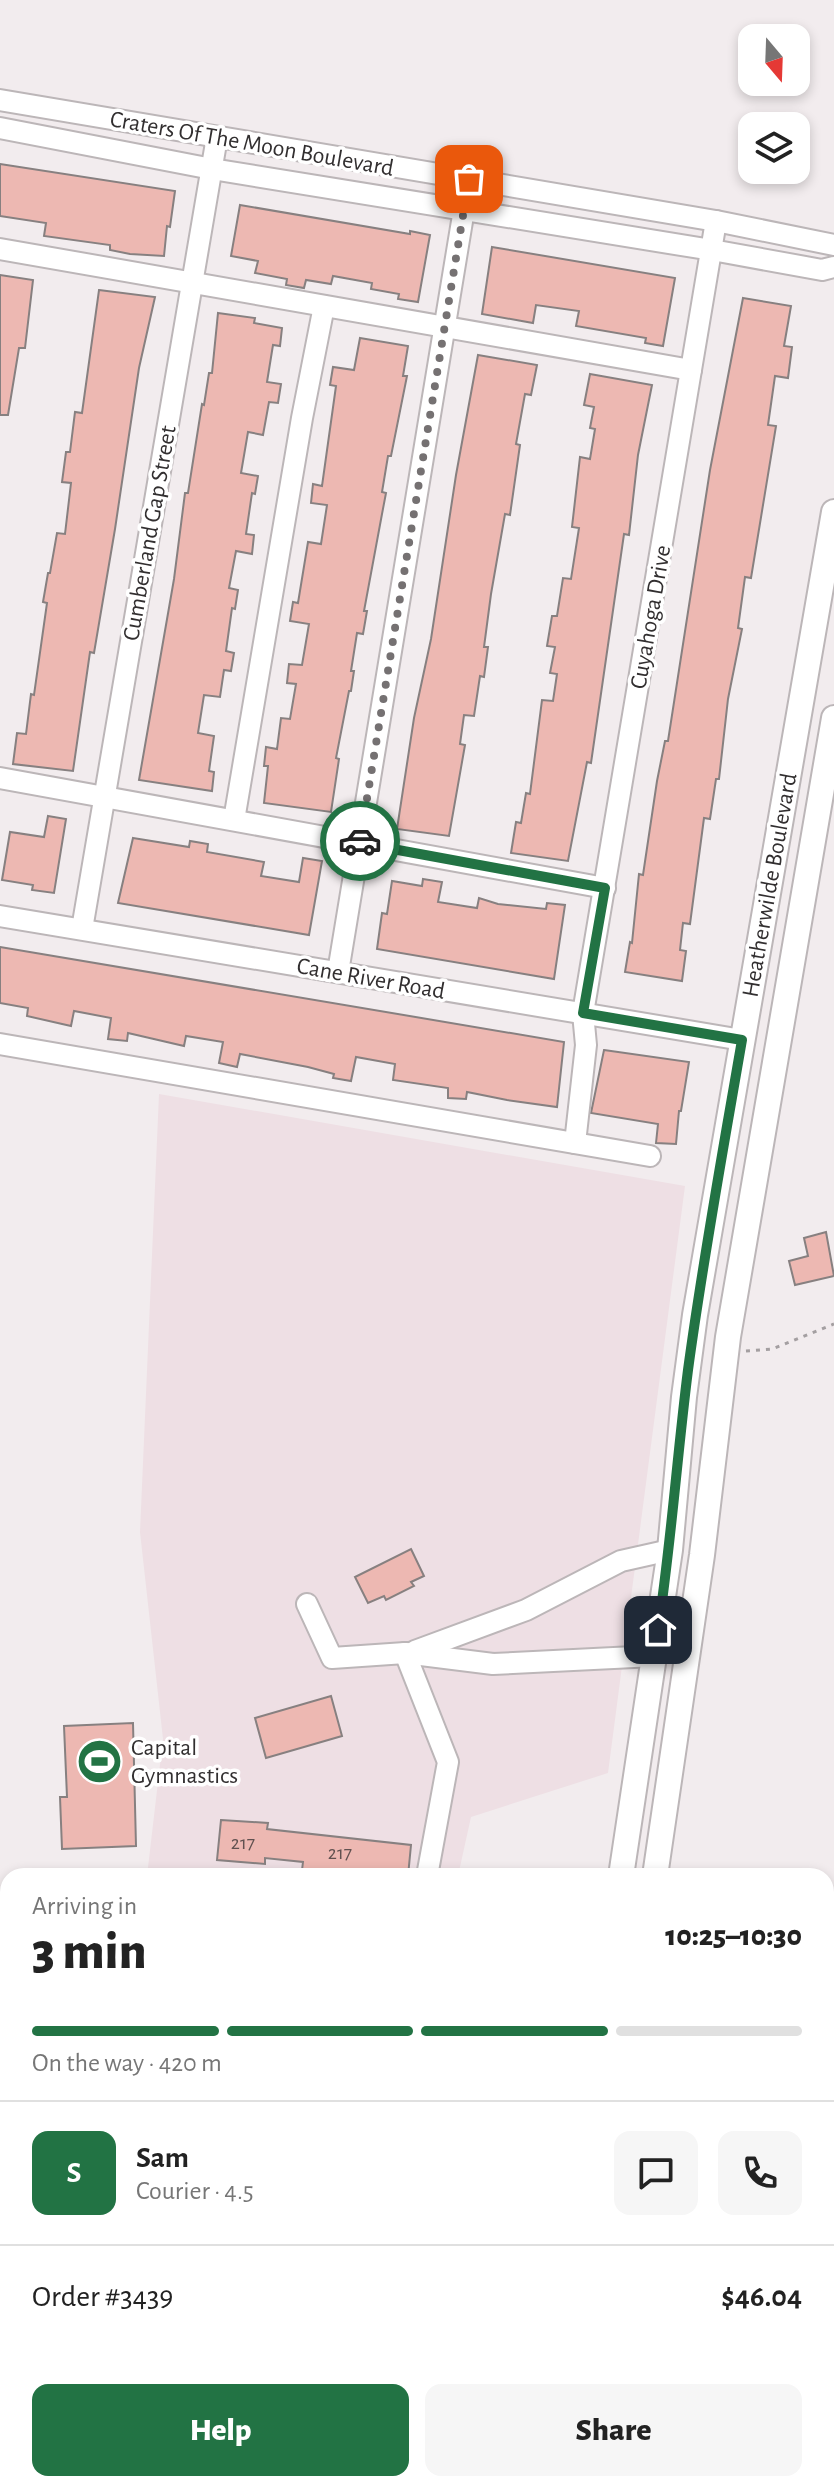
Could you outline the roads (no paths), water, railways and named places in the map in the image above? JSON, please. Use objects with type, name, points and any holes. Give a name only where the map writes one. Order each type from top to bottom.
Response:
[{"type":"main road","name":"Heatherwilde Boulevard","points":[[622,1868],[670,1550],[693,1329],[834,512]]},
{"type":"main road","name":"Heatherwilde Boulevard","points":[[656,1868],[702,1555],[726,1353],[834,718]]},
{"type":"main road","points":[[670,1550],[702,1555]]},
{"type":"street","name":"Craters Of The Moon Boulevard","points":[[0,100],[716,221],[834,245]]},
{"type":"street","name":"Craters Of The Moon Boulevard","points":[[0,128],[212,169],[822,270],[834,267]]},
{"type":"street","name":"Cumberland Gap Street","points":[[82,929],[217,137]]},
{"type":"street","points":[[338,972],[469,179]]},
{"type":"street","name":"Cuyahoga Drive","points":[[575,1143],[586,1045],[583,1013],[716,221]]},
{"type":"street","points":[[0,249],[691,370]]},
{"type":"street","points":[[234,820],[324,306]]},
{"type":"street","points":[[0,778],[605,888]]},
{"type":"street","name":"Cane River Road","points":[[0,916],[742,1040]]},
{"type":"street","points":[[0,1044],[650,1156]]},
{"type":"street","points":[[405,1653],[526,1610],[621,1561],[670,1550]]},
{"type":"street","points":[[307,1604],[332,1658],[405,1653],[493,1664],[654,1656]]},
{"type":"street","points":[[405,1653],[448,1762],[428,1868]]},
{"type":"place","name":"Capital Gymnastics","points":[[100,1761]]}]
